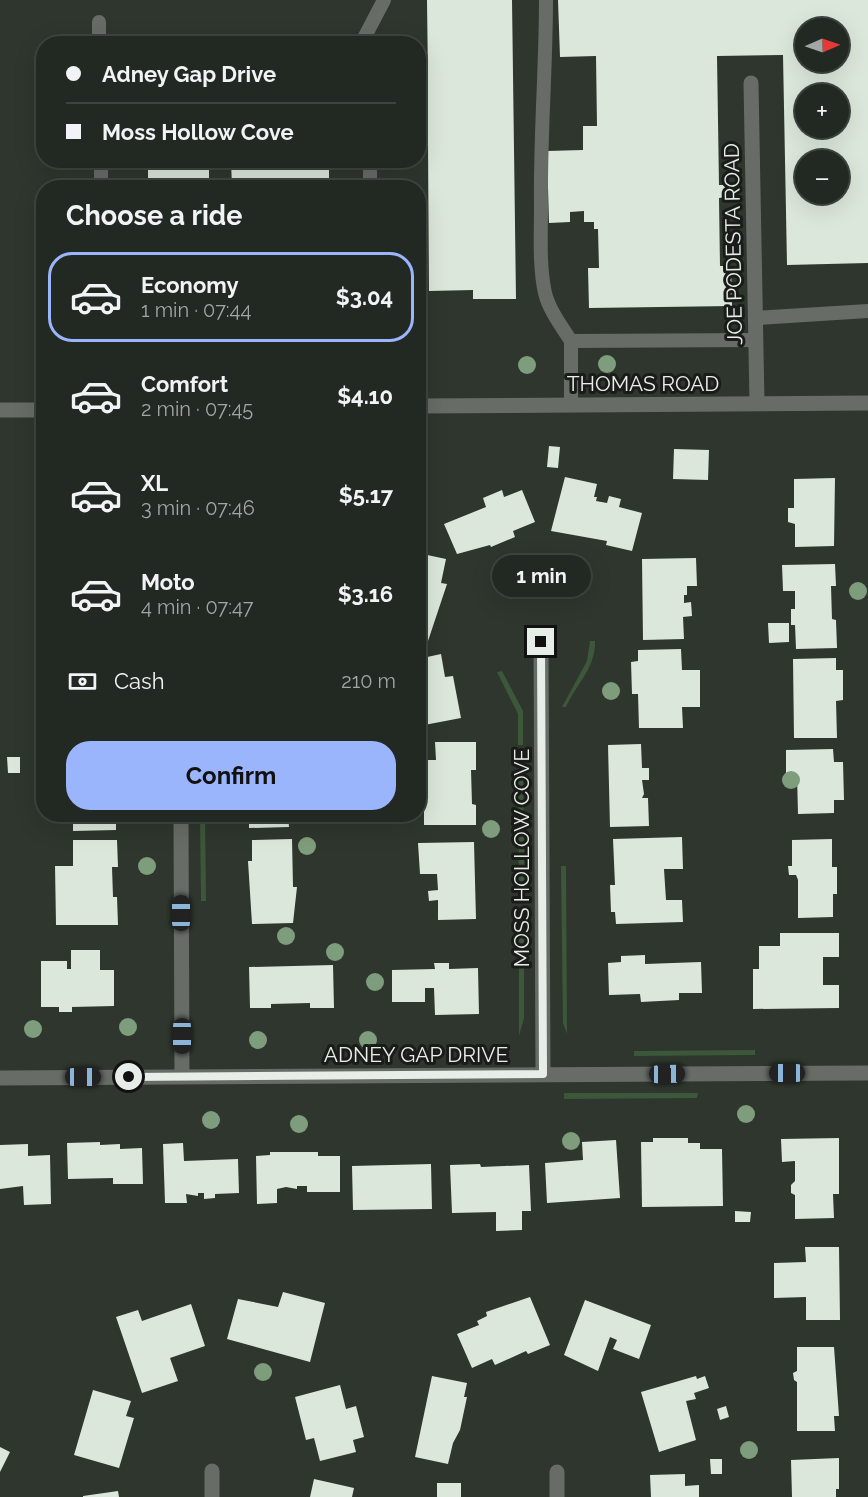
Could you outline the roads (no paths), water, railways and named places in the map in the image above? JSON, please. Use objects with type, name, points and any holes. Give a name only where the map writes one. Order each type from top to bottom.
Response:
[{"type":"street","name":"JOE PODESTA ROAD","points":[[751,83],[757,403]]},
{"type":"street","name":"THOMAS ROAD","points":[[426,406],[868,403]]},
{"type":"street","points":[[0,410],[36,410]]},
{"type":"street","name":"MOSS HOLLOW COVE","points":[[541,642],[543,1074]]},
{"type":"street","points":[[181,822],[182,1077]]},
{"type":"street","name":"ADNEY GAP DRIVE","points":[[0,1078],[868,1072]]},
{"type":"street","points":[[212,1471],[212,1497]]},
{"type":"street","points":[[557,1472],[557,1497]]},
{"type":"lane","points":[[365,36],[384,0]]},
{"type":"lane","points":[[546,0],[546,54],[540,151],[541,254],[546,295],[571,341],[571,404]]},
{"type":"lane","points":[[99,22],[99,36]]},
{"type":"lane","points":[[756,318],[868,311]]},
{"type":"lane","points":[[571,341],[756,340]]}]
